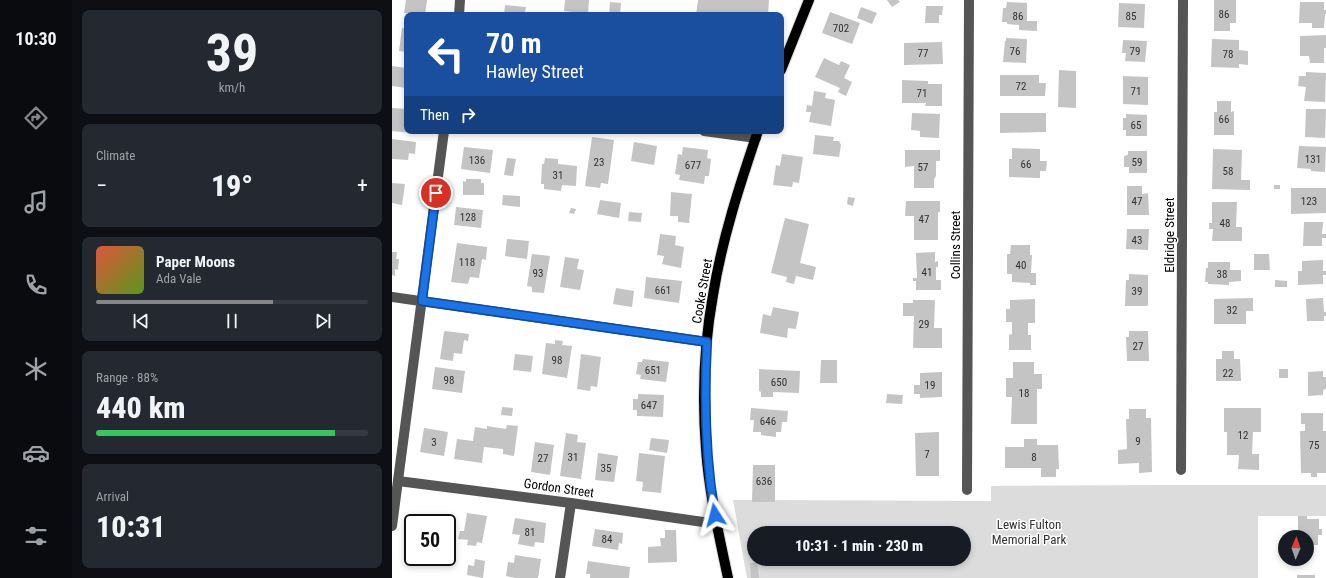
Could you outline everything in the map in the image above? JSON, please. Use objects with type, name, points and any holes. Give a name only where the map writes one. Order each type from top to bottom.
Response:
[{"type":"main road","points":[[784,62],[809,0]]},
{"type":"main road","name":"Cooke Street","points":[[728,578],[709,479],[706,439],[705,383],[707,342],[712,295],[719,262],[757,134]]},
{"type":"street","points":[[458,12],[460,0]]},
{"type":"street","name":"Collins Street","points":[[967,490],[969,0]]},
{"type":"street","name":"Eldridge Street","points":[[1181,470],[1183,0]]},
{"type":"street","points":[[392,526],[444,134]]},
{"type":"street","points":[[392,297],[707,342]]},
{"type":"street","name":"Gordon Street","points":[[398,481],[571,503],[717,524]]},
{"type":"street","points":[[560,578],[571,503]]},
{"type":"green space","name":"Lewis Fulton Memorial Park","points":[[1326,485],[1326,516],[1258,516],[1258,578],[747,578],[733,500],[991,501],[991,486]]},
{"type":"building","points":[[406,0],[427,0],[425,12],[404,12]]},
{"type":"building","points":[[565,0],[589,0],[588,12],[564,11]]},
{"type":"building","points":[[698,0],[769,0],[768,12],[696,12]]},
{"type":"building","points":[[887,0],[898,0],[900,2],[892,7]]},
{"type":"building","points":[[1214,0],[1236,0],[1236,23],[1230,23],[1230,31],[1214,31]]},
{"type":"building","points":[[610,2],[621,3],[620,12],[609,12]]},
{"type":"building","points":[[1007,2],[1027,3],[1027,21],[1037,21],[1037,31],[1019,30],[1019,25],[1002,22],[1003,8],[1006,8]]},
{"type":"building","points":[[1300,2],[1324,2],[1324,10],[1326,10],[1326,14],[1324,28],[1312,28],[1312,23],[1299,23]]},
{"type":"building","points":[[1119,3],[1145,4],[1144,28],[1118,27]]},
{"type":"building","points":[[505,5],[526,7],[525,12],[504,12]]},
{"type":"building","points":[[926,6],[943,6],[942,15],[939,15],[939,23],[925,23]]},
{"type":"building","points":[[861,7],[877,13],[872,24],[857,18]]},
{"type":"building","points":[[830,12],[860,23],[852,44],[822,33]]},
{"type":"building","points":[[402,28],[404,28],[404,52],[399,51]]},
{"type":"building","points":[[1326,35],[1324,63],[1310,63],[1309,56],[1300,56],[1300,36]]},
{"type":"building","points":[[1006,38],[1027,39],[1026,63],[1003,62]]},
{"type":"building","points":[[1212,39],[1239,40],[1239,50],[1248,51],[1248,65],[1239,64],[1239,68],[1211,67]]},
{"type":"building","points":[[1123,40],[1147,41],[1145,62],[1125,61],[1126,53],[1122,53]]},
{"type":"building","points":[[942,42],[943,64],[904,65],[904,43]]},
{"type":"building","points":[[824,58],[839,65],[841,61],[850,65],[844,78],[852,82],[846,96],[838,92],[840,88],[815,77]]},
{"type":"building","points":[[392,66],[404,68],[404,88],[392,86]]},
{"type":"building","points":[[1059,70],[1076,71],[1076,108],[1058,107]]},
{"type":"building","points":[[1306,72],[1326,73],[1325,102],[1304,101],[1306,87],[1298,86],[1299,76],[1306,76]]},
{"type":"building","points":[[1000,75],[1039,75],[1039,83],[1046,83],[1045,96],[1000,96]]},
{"type":"building","points":[[1123,76],[1148,77],[1148,105],[1123,104]]},
{"type":"building","points":[[902,80],[928,81],[928,84],[942,84],[942,106],[925,106],[926,103],[902,103]]},
{"type":"building","points":[[814,91],[826,93],[825,98],[835,100],[831,126],[809,122],[811,112],[806,112],[807,105],[812,106]]},
{"type":"building","points":[[1217,101],[1231,101],[1231,112],[1234,111],[1234,135],[1214,135],[1214,112],[1217,112]]},
{"type":"building","points":[[392,108],[404,109],[404,132],[392,131]]},
{"type":"building","points":[[1306,109],[1326,109],[1325,138],[1305,137]]},
{"type":"building","points":[[912,113],[940,114],[939,138],[920,137],[920,131],[911,130]]},
{"type":"building","points":[[1000,113],[1046,113],[1046,132],[1000,133]]},
{"type":"building","points":[[1126,114],[1147,115],[1147,136],[1126,136],[1126,130],[1123,130],[1123,118],[1126,118]]},
{"type":"building","points":[[815,135],[834,137],[833,141],[839,141],[841,145],[839,157],[813,154]]},
{"type":"building","points":[[592,137],[614,140],[608,184],[601,183],[600,188],[585,186]]},
{"type":"building","points":[[392,139],[416,142],[415,154],[409,153],[408,160],[392,159]]},
{"type":"building","points":[[634,142],[657,146],[654,165],[631,161]]},
{"type":"building","points":[[1299,146],[1326,147],[1325,172],[1297,168]]},
{"type":"building","points":[[464,147],[493,150],[490,173],[461,169]]},
{"type":"building","points":[[683,147],[708,150],[707,158],[711,159],[709,176],[705,176],[704,184],[679,180],[680,175],[675,174],[678,154],[682,155]]},
{"type":"building","points":[[1012,148],[1040,149],[1040,161],[1047,161],[1046,171],[1040,171],[1040,178],[1009,177],[1009,159],[1012,159]]},
{"type":"building","points":[[1213,149],[1242,150],[1241,180],[1250,180],[1250,190],[1212,189]]},
{"type":"building","points":[[905,150],[940,150],[940,161],[936,161],[934,188],[914,188],[914,166],[905,167]]},
{"type":"building","points":[[1128,151],[1147,151],[1147,173],[1129,173],[1129,167],[1124,167],[1124,156],[1128,155]]},
{"type":"building","points":[[782,154],[803,157],[799,183],[793,182],[792,187],[773,185],[776,165],[780,166]]},
{"type":"building","points":[[507,158],[516,159],[513,176],[504,175]]},
{"type":"building","points":[[545,158],[558,159],[558,164],[577,166],[576,186],[562,185],[561,191],[544,189],[544,184],[541,184],[542,164],[544,164]]},
{"type":"building","points":[[466,179],[481,179],[481,183],[484,183],[484,195],[463,195],[463,181],[466,182]]},
{"type":"building","points":[[392,183],[405,184],[402,205],[392,203]]},
{"type":"building","points":[[1274,185],[1280,185],[1280,189],[1274,189]]},
{"type":"building","points":[[1127,186],[1142,186],[1142,194],[1148,193],[1149,215],[1127,215]]},
{"type":"building","points":[[1291,188],[1326,188],[1326,213],[1291,214]]},
{"type":"building","points":[[671,192],[692,194],[689,223],[678,222],[678,216],[670,216]]},
{"type":"building","points":[[503,195],[520,196],[520,207],[502,205]]},
{"type":"building","points":[[848,197],[855,198],[853,206],[847,204]]},
{"type":"building","points":[[600,200],[621,203],[619,218],[597,214]]},
{"type":"building","points":[[906,201],[940,201],[940,212],[938,212],[938,240],[914,240],[914,216],[905,216]]},
{"type":"building","points":[[1212,202],[1237,202],[1236,227],[1242,227],[1242,241],[1212,241],[1213,229],[1209,229],[1209,223],[1212,223]]},
{"type":"building","points":[[456,207],[483,210],[481,228],[454,225]]},
{"type":"building","points":[[571,208],[576,209],[574,214],[569,213]]},
{"type":"building","points":[[629,212],[642,213],[641,222],[628,221]]},
{"type":"building","points":[[785,218],[809,224],[800,263],[816,267],[813,280],[796,276],[794,284],[786,282],[787,277],[771,273]]},
{"type":"building","points":[[1304,222],[1323,222],[1322,234],[1326,234],[1326,238],[1322,238],[1322,246],[1303,246]]},
{"type":"building","points":[[1127,229],[1149,229],[1148,250],[1126,249]]},
{"type":"building","points":[[660,234],[676,236],[675,245],[684,247],[681,268],[662,264],[664,256],[657,255]]},
{"type":"building","points":[[507,239],[529,241],[527,259],[505,256]]},
{"type":"building","points":[[457,243],[487,247],[486,260],[482,259],[479,278],[470,277],[468,284],[451,282]]},
{"type":"building","points":[[1011,245],[1030,245],[1030,255],[1032,255],[1031,273],[1036,273],[1036,285],[1030,285],[1030,283],[1012,282],[1012,274],[1007,274],[1007,254],[1010,254]]},
{"type":"building","points":[[392,252],[397,252],[396,259],[399,259],[398,270],[395,269],[395,276],[392,275]]},
{"type":"building","points":[[935,252],[935,262],[938,261],[938,267],[936,267],[936,280],[941,280],[941,290],[916,290],[916,281],[913,281],[913,278],[917,278],[916,253]]},
{"type":"building","points":[[532,254],[550,256],[544,293],[532,292],[532,287],[527,286]]},
{"type":"building","points":[[1254,254],[1269,254],[1270,270],[1254,270]]},
{"type":"building","points":[[565,257],[579,259],[577,269],[584,270],[580,290],[560,287]]},
{"type":"building","points":[[1323,260],[1323,271],[1326,271],[1326,275],[1323,275],[1323,284],[1298,285],[1298,271],[1302,271],[1302,261]]},
{"type":"building","points":[[1208,262],[1230,262],[1230,270],[1241,270],[1241,281],[1229,282],[1229,285],[1208,284],[1208,282],[1205,282]]},
{"type":"building","points":[[1129,274],[1148,275],[1147,306],[1125,306],[1126,280],[1129,280]]},
{"type":"building","points":[[646,277],[682,281],[679,303],[644,298]]},
{"type":"building","points":[[1275,280],[1287,281],[1287,287],[1275,287]]},
{"type":"building","points":[[616,288],[634,291],[632,307],[613,304]]},
{"type":"building","points":[[1253,298],[1253,311],[1246,311],[1246,324],[1214,324],[1214,299]]},
{"type":"building","points":[[1323,298],[1324,312],[1326,312],[1324,321],[1307,321],[1306,299]]},
{"type":"building","points":[[1035,299],[1035,323],[1028,323],[1028,335],[1031,335],[1031,350],[1009,350],[1009,335],[1012,334],[1012,322],[1006,322],[1006,309],[1010,309],[1010,300]]},
{"type":"building","points":[[913,300],[935,300],[934,328],[942,328],[942,348],[913,348],[914,316],[903,316],[903,303],[913,303]]},
{"type":"building","points":[[773,307],[799,312],[796,329],[788,328],[787,338],[760,333],[763,314],[771,316]]},
{"type":"building","points":[[445,331],[469,334],[468,341],[464,340],[462,354],[454,353],[453,361],[440,359]]},
{"type":"building","points":[[1129,331],[1148,331],[1149,361],[1127,361],[1126,337],[1129,337]]},
{"type":"building","points":[[555,340],[563,341],[562,345],[572,346],[567,378],[542,374],[546,343],[555,344]]},
{"type":"building","points":[[1222,351],[1234,351],[1234,359],[1240,359],[1241,381],[1216,381],[1216,359],[1222,359]]},
{"type":"building","points":[[515,354],[533,356],[531,372],[513,370]]},
{"type":"building","points":[[581,354],[601,357],[597,387],[591,386],[590,391],[577,389]]},
{"type":"building","points":[[643,359],[669,362],[666,382],[640,379],[641,375],[636,374],[638,362],[642,362]]},
{"type":"building","points":[[821,360],[837,360],[837,383],[820,383]]},
{"type":"building","points":[[1013,362],[1034,362],[1034,374],[1042,374],[1042,389],[1037,389],[1037,424],[1011,424],[1012,397],[1006,397],[1006,378],[1013,378]]},
{"type":"building","points":[[435,367],[465,371],[462,393],[432,389]]},
{"type":"building","points":[[759,369],[800,371],[799,393],[773,392],[773,397],[761,397],[761,392],[759,391]]},
{"type":"building","points":[[1279,369],[1288,369],[1288,378],[1279,378]]},
{"type":"building","points":[[1323,371],[1323,377],[1326,377],[1326,389],[1323,390],[1323,395],[1308,396],[1308,372]]},
{"type":"building","points":[[942,372],[942,397],[920,398],[920,394],[914,394],[914,385],[920,385],[920,373]]},
{"type":"building","points":[[638,394],[664,395],[663,417],[637,416],[637,410],[633,410],[633,399],[638,399]]},
{"type":"building","points":[[887,394],[903,395],[902,404],[886,403]]},
{"type":"building","points":[[502,407],[513,408],[512,416],[501,415]]},
{"type":"building","points":[[751,408],[788,411],[787,422],[782,422],[781,432],[776,432],[776,437],[761,435],[761,432],[753,432],[754,420],[750,420]]},
{"type":"building","points":[[1224,408],[1261,408],[1261,432],[1253,432],[1252,454],[1259,454],[1259,470],[1238,469],[1239,455],[1227,455],[1227,432],[1224,432]]},
{"type":"building","points":[[1129,409],[1146,409],[1146,418],[1151,418],[1152,472],[1139,473],[1139,463],[1118,464],[1118,450],[1127,449],[1126,419],[1129,419]]},
{"type":"building","points":[[1301,413],[1323,413],[1323,431],[1326,431],[1326,473],[1317,473],[1317,477],[1311,477],[1311,473],[1301,473],[1300,431],[1305,431],[1305,424],[1301,424]]},
{"type":"building","points":[[507,425],[518,426],[514,456],[503,454],[503,449],[484,447],[482,463],[454,459],[457,439],[473,441],[475,427],[487,429],[487,426],[506,429]]},
{"type":"building","points":[[424,428],[448,432],[444,456],[420,452]]},
{"type":"building","points":[[939,432],[939,476],[916,476],[915,433]]},
{"type":"building","points":[[566,433],[578,435],[577,442],[586,443],[581,479],[560,476]]},
{"type":"building","points":[[651,438],[669,440],[667,453],[649,450]]},
{"type":"building","points":[[1024,439],[1037,439],[1037,445],[1058,445],[1059,469],[1056,469],[1056,477],[1041,477],[1041,468],[1005,468],[1005,447],[1024,447]]},
{"type":"building","points":[[535,442],[554,445],[550,475],[531,472]]},
{"type":"building","points":[[598,453],[618,456],[614,482],[595,480]]},
{"type":"building","points":[[639,453],[665,456],[661,493],[642,491],[643,482],[636,481]]},
{"type":"building","points":[[753,465],[775,465],[775,502],[752,502]]},
{"type":"building","points":[[467,513],[487,516],[482,543],[477,542],[476,546],[467,545],[468,540],[458,539],[460,531],[464,531]]},
{"type":"building","points":[[1298,516],[1307,516],[1307,519],[1319,519],[1319,529],[1322,529],[1322,535],[1318,535],[1318,545],[1314,545],[1314,530],[1298,530]]},
{"type":"building","points":[[515,518],[546,523],[544,543],[535,542],[534,547],[518,544],[520,535],[512,534]]},
{"type":"building","points":[[595,529],[623,533],[622,544],[619,543],[618,550],[592,546]]},
{"type":"building","points":[[665,530],[676,530],[677,562],[648,563],[648,547],[661,546],[660,538],[665,538]]},
{"type":"building","points":[[515,555],[541,559],[538,578],[516,578],[506,576],[508,562],[514,563]]},
{"type":"building","points":[[475,559],[485,561],[483,578],[467,575],[468,565],[474,566]]},
{"type":"building","points":[[588,561],[630,567],[629,578],[590,578],[590,574],[586,574]]},
{"type":"building","points":[[750,566],[758,566],[759,578],[751,578]]},
{"type":"building","points":[[1297,575],[1315,575],[1315,578],[1297,578]]},
{"type":"route","points":[[436,193],[422,301],[707,342],[705,383],[706,451],[715,515]]}]
